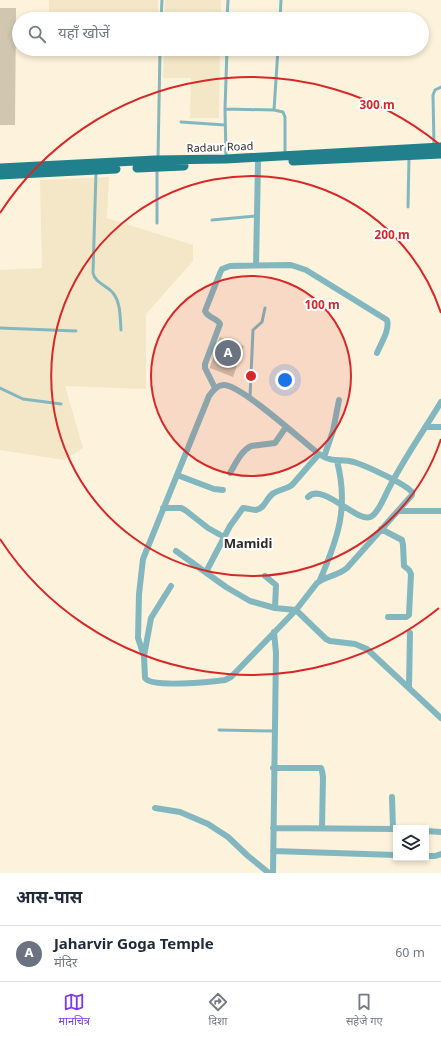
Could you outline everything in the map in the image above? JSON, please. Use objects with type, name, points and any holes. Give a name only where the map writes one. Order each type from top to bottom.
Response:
[{"type":"main road","name":"Radaur Road","points":[[0,175],[96,170],[285,155],[437,147]]},
{"type":"main road","name":"Radaur Road","points":[[0,168],[258,163],[441,154]]},
{"type":"street","points":[[256,265],[258,163]]},
{"type":"street","points":[[215,388],[205,368],[205,364],[220,324],[206,314],[206,309],[222,269],[230,266],[291,265],[306,270],[385,318],[388,322],[387,330],[377,353]]},
{"type":"street","points":[[144,656],[138,638],[141,571],[146,553],[209,396],[215,388],[220,385],[227,385],[250,397],[328,460],[355,463],[393,479],[410,489],[412,494],[341,574],[320,580]]},
{"type":"street","points":[[206,572],[230,526],[243,508],[253,510],[265,505],[270,496],[292,485],[321,455],[333,430],[339,400]]},
{"type":"street","points":[[308,498],[311,494],[316,493],[343,505],[361,516],[370,517],[375,514],[393,479],[441,404]]},
{"type":"street","points":[[230,473],[236,462],[248,447],[275,444],[286,427]]},
{"type":"street","points":[[426,427],[441,427]]},
{"type":"street","points":[[171,586],[151,618],[144,656],[145,675],[147,680],[177,684],[225,680],[231,677],[296,610],[312,588],[320,580],[332,551],[343,505],[337,461]]},
{"type":"street","points":[[177,475],[214,489],[224,490]]},
{"type":"street","points":[[163,508],[182,508],[208,528],[224,537]]},
{"type":"street","points":[[398,511],[441,511]]},
{"type":"street","points":[[381,529],[402,540],[404,566],[411,574],[408,616],[388,617]]},
{"type":"street","points":[[176,551],[226,587],[250,601],[275,608],[296,610],[326,639],[361,646],[367,649],[441,718]]},
{"type":"street","points":[[265,576],[276,585],[275,608]]},
{"type":"street","points":[[272,873],[276,653],[274,632]]},
{"type":"street","points":[[409,687],[410,633]]},
{"type":"street","points":[[273,768],[321,768],[323,778],[322,828]]},
{"type":"street","points":[[392,797],[394,825]]},
{"type":"street","points":[[155,808],[180,812],[208,824],[228,837],[269,873]]},
{"type":"street","points":[[273,828],[393,829]]},
{"type":"street","points":[[429,831],[441,832]]},
{"type":"street","points":[[273,851],[393,855]]},
{"type":"street","points":[[429,856],[441,854]]},
{"type":"lane","points":[[161,12],[162,0]]},
{"type":"lane","points":[[227,12],[228,0]]},
{"type":"lane","points":[[280,12],[281,0]]},
{"type":"lane","points":[[157,223],[160,56]]},
{"type":"lane","points":[[226,159],[225,109],[227,56]]},
{"type":"lane","points":[[274,110],[278,56]]},
{"type":"lane","points":[[437,147],[433,95],[436,90],[441,87]]},
{"type":"lane","points":[[225,109],[274,110],[284,113],[285,155]]},
{"type":"lane","points":[[181,122],[225,125]]},
{"type":"lane","points":[[408,207],[409,155]]},
{"type":"lane","points":[[96,170],[93,273],[96,280],[109,288],[115,295],[120,312],[121,330]]},
{"type":"lane","points":[[212,220],[256,216]]},
{"type":"lane","points":[[250,397],[253,330],[262,322],[265,308]]},
{"type":"lane","points":[[0,328],[76,331]]},
{"type":"lane","points":[[0,388],[23,399],[61,404]]},
{"type":"lane","points":[[219,730],[274,731]]},
{"type":"shaded area","points":[[49,0],[158,0],[158,12],[49,12]]},
{"type":"shaded area","points":[[165,0],[221,0],[221,12],[164,12]]},
{"type":"shaded area","points":[[164,56],[220,56],[219,118],[190,118],[191,78],[163,78]]},
{"type":"shaded area","points":[[109,177],[107,218],[193,245],[193,261],[146,314],[146,389],[65,386],[83,448],[64,460],[0,450],[0,270],[42,268],[40,180]]},
{"type":"building","points":[[0,8],[16,8],[16,12],[12,12],[12,56],[16,56],[15,125],[0,125]]},
{"type":"building","points":[[220,337],[244,346],[233,377],[210,368]]},
{"type":"place","name":"Jaharvir Goga Temple","points":[[228,353]]},
{"type":"district","name":"Mamidi","points":[[248,543]]}]
